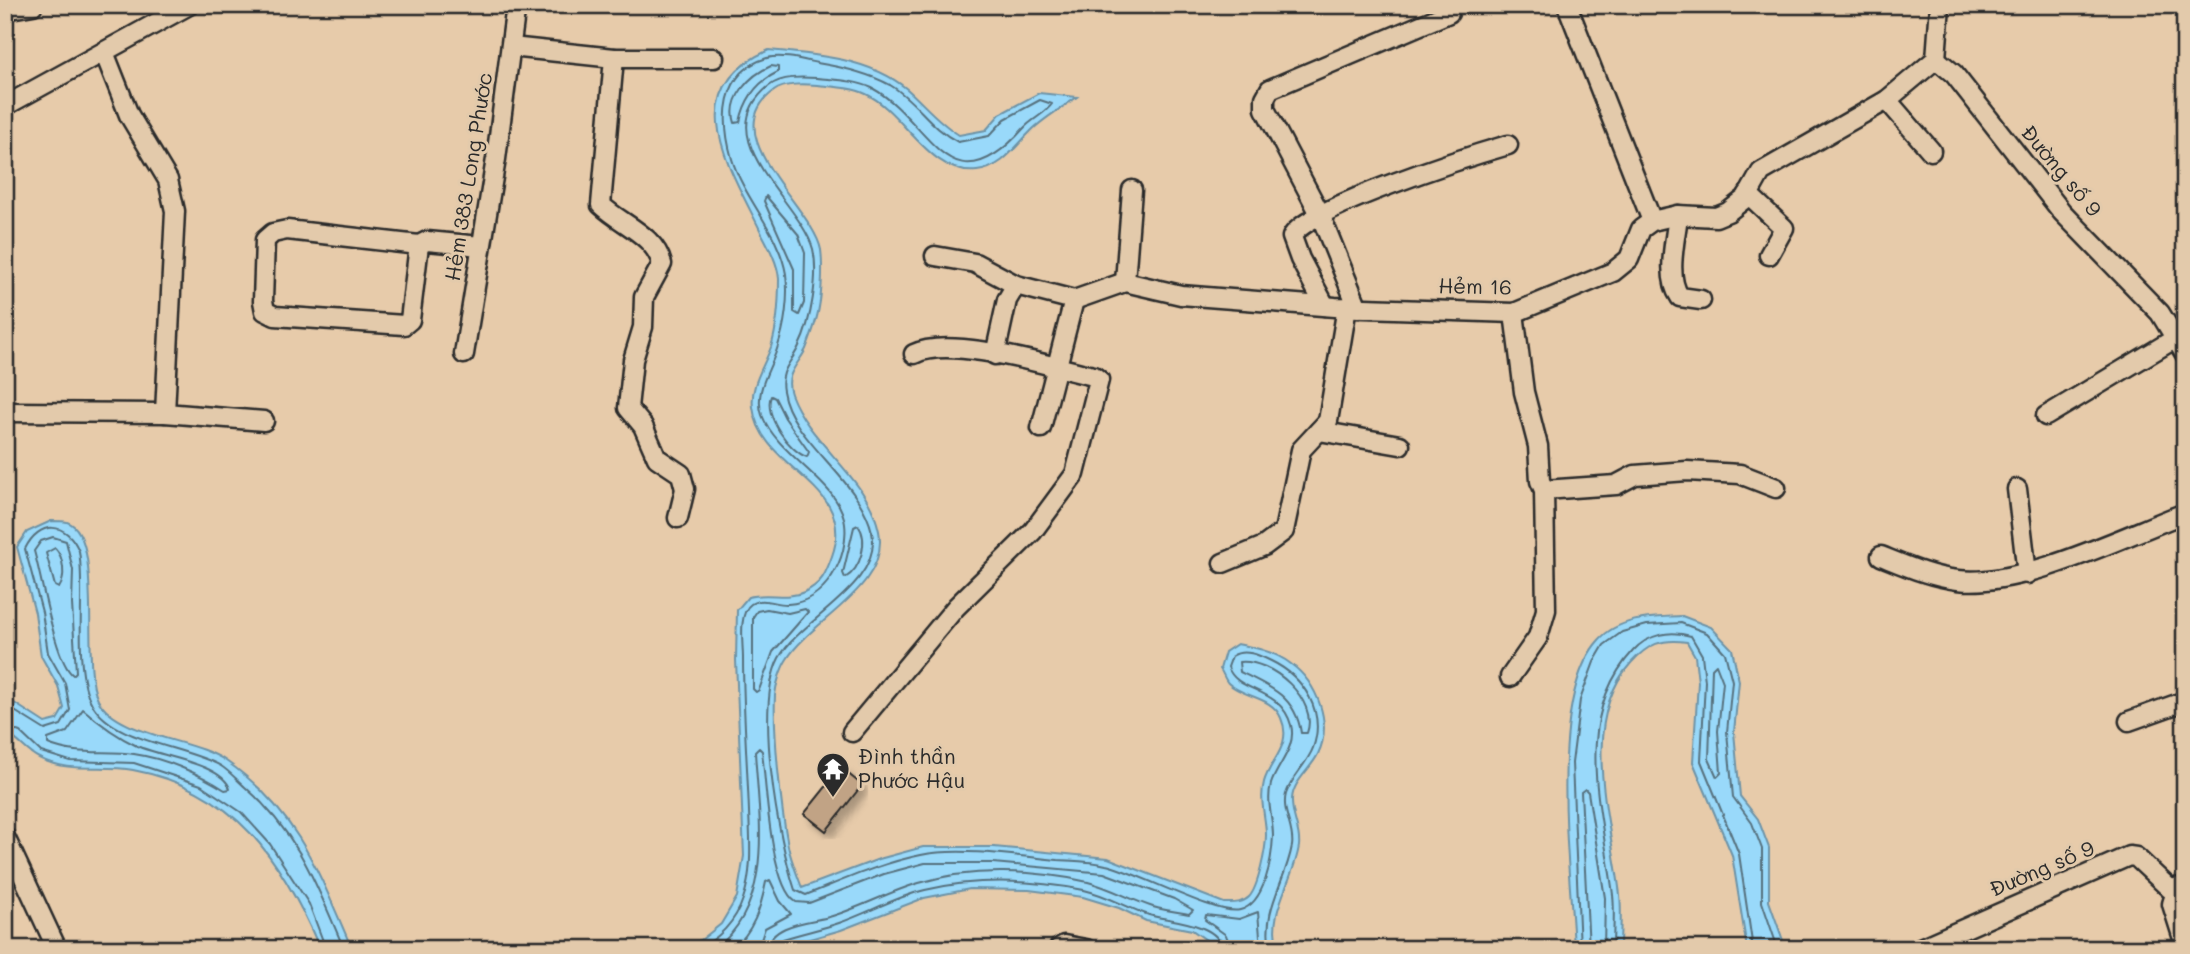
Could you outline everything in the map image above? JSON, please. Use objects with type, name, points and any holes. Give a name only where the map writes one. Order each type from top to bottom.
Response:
[{"type":"street","points":[[5,10],[33,5]]},
{"type":"street","points":[[5,106],[189,5]]},
{"type":"street","name":"Hẻm 383 Long Phước","points":[[464,354],[516,5]]},
{"type":"street","points":[[1567,5],[1652,220],[1678,215],[1716,217],[1728,212],[1748,194],[1762,172],[1887,100],[1936,59],[1940,5]]},
{"type":"street","points":[[1223,563],[1265,546],[1284,531],[1301,450],[1328,421],[1353,307],[1321,214],[1265,109],[1265,98],[1270,89],[1449,13]]},
{"type":"street","points":[[511,47],[614,58],[714,58]]},
{"type":"street","points":[[104,52],[129,115],[168,180],[175,211],[165,413]]},
{"type":"street","points":[[614,58],[601,205],[643,236],[659,252],[662,264],[644,297],[643,327],[633,360],[628,408],[643,426],[657,458],[681,474],[685,489],[678,518]]},
{"type":"street","name":"Đường số 9","points":[[1936,59],[1954,74],[2062,212],[2160,313],[2180,346]]},
{"type":"street","points":[[1887,100],[1931,151]]},
{"type":"street","points":[[1325,306],[1300,259],[1292,237],[1298,226],[1321,214],[1448,163],[1508,145]]},
{"type":"street","points":[[935,256],[975,263],[1016,285],[1074,300],[1125,282],[1132,190]]},
{"type":"street","points":[[1748,194],[1784,228],[1769,255]]},
{"type":"street","points":[[1678,215],[1674,268],[1676,291],[1680,297],[1701,300]]},
{"type":"street","name":"Hẻm 16","points":[[1125,282],[1181,295],[1325,306],[1514,313],[1613,272],[1629,259],[1641,229],[1652,220]]},
{"type":"street","points":[[419,245],[410,320],[404,325],[275,316],[265,311],[265,240],[273,233],[287,230],[419,245],[427,240],[481,246]]},
{"type":"street","points":[[995,355],[1007,300],[1016,285]]},
{"type":"street","points":[[1041,428],[1074,300]]},
{"type":"street","points":[[1510,677],[1538,637],[1546,610],[1544,491],[1524,392],[1514,313]]},
{"type":"street","points":[[2046,416],[2180,346]]},
{"type":"street","points":[[852,732],[956,607],[1033,531],[1075,474],[1099,380],[1056,368],[946,347],[926,348],[914,354]]},
{"type":"street","points":[[5,412],[165,413],[264,421]]},
{"type":"street","points":[[1318,431],[1400,445]]},
{"type":"street","points":[[1544,491],[1616,485],[1635,475],[1687,471],[1740,474],[1776,488]]},
{"type":"street","points":[[2017,489],[2027,574]]},
{"type":"street","points":[[1881,556],[1933,575],[1960,581],[1998,580],[2027,574],[2185,513]]},
{"type":"street","points":[[2129,722],[2185,701]]},
{"type":"street","points":[[5,837],[57,949]]},
{"type":"street","name":"Đường số 9","points":[[1918,949],[2129,856],[2136,857],[2169,888],[2181,887]]},
{"type":"street","name":"Đường số 9","points":[[2181,887],[2172,904],[2185,945]]},
{"type":"street","points":[[1058,949],[1064,945],[1086,949]]},
{"type":"water","points":[[769,50],[841,59],[876,70],[907,89],[959,135],[986,130],[1000,114],[1039,93],[1077,97],[1036,126],[1001,161],[977,171],[960,170],[945,164],[879,102],[854,90],[817,85],[789,85],[774,91],[758,109],[754,128],[760,149],[802,213],[821,250],[822,278],[818,312],[806,349],[789,381],[791,394],[811,429],[863,494],[879,531],[879,551],[873,569],[861,586],[799,644],[785,663],[776,686],[775,730],[783,812],[789,851],[802,888],[879,859],[923,847],[994,847],[1108,858],[1224,903],[1243,901],[1252,892],[1261,868],[1266,835],[1262,802],[1264,782],[1282,744],[1284,728],[1281,718],[1271,705],[1241,692],[1227,682],[1220,669],[1225,652],[1237,644],[1272,653],[1291,664],[1315,693],[1323,717],[1324,730],[1318,754],[1293,793],[1292,805],[1299,846],[1278,910],[1275,936],[1278,949],[1219,949],[1192,930],[1146,921],[1119,908],[1083,897],[1029,890],[970,889],[924,898],[841,930],[775,949],[680,949],[701,940],[721,924],[737,897],[744,856],[736,660],[737,610],[748,597],[798,594],[815,585],[828,568],[836,532],[832,511],[820,494],[772,447],[759,429],[753,407],[756,384],[775,330],[779,279],[773,256],[727,159],[719,133],[718,109],[724,87],[741,67]]},
{"type":"water","points":[[51,521],[67,522],[79,532],[85,550],[89,574],[93,683],[98,700],[122,722],[212,754],[226,761],[250,780],[289,823],[304,846],[352,949],[320,949],[289,886],[271,858],[250,833],[200,793],[169,779],[133,770],[51,763],[34,755],[5,733],[5,697],[45,723],[57,720],[64,708],[58,686],[41,656],[35,613],[17,547],[27,532]]},
{"type":"water","points":[[1682,616],[1711,627],[1732,649],[1739,681],[1734,732],[1740,796],[1758,819],[1769,848],[1769,901],[1786,949],[1747,949],[1732,855],[1693,762],[1698,682],[1695,656],[1687,642],[1670,641],[1650,647],[1631,663],[1615,687],[1605,715],[1602,775],[1620,895],[1620,949],[1574,949],[1565,789],[1572,703],[1582,668],[1598,641],[1616,627],[1637,620]]},
{"type":"building","name":"Đình thần Phước Hậu","points":[[841,768],[862,785],[826,831],[804,814]]},
{"type":"place","name":"Đình thần Phước Hậu","points":[[833,799]]}]
